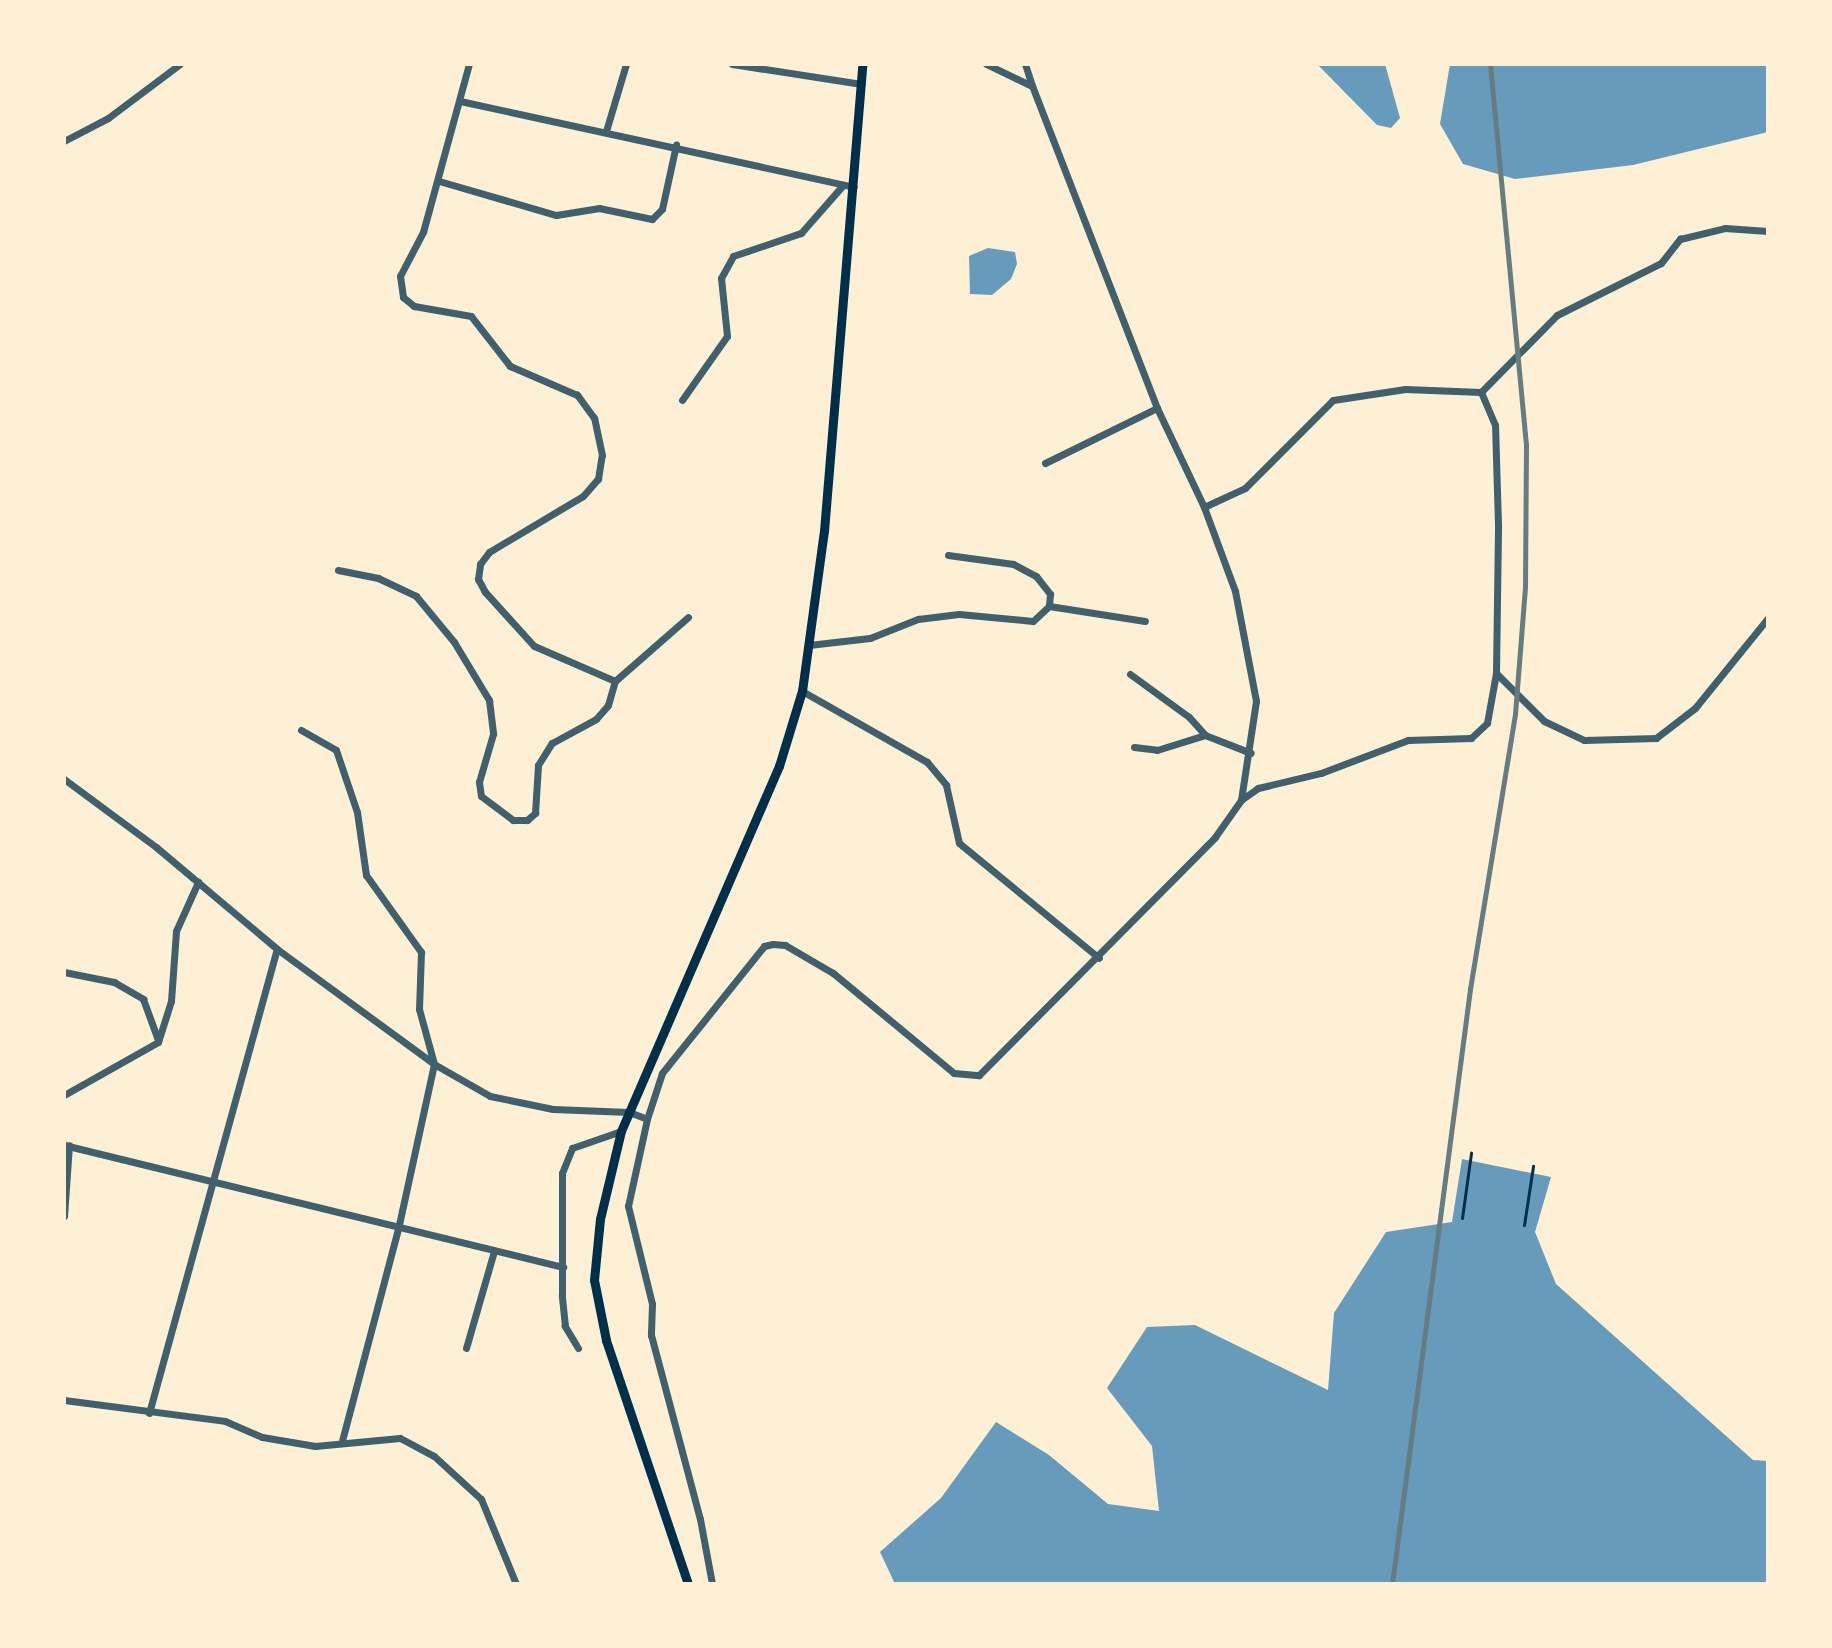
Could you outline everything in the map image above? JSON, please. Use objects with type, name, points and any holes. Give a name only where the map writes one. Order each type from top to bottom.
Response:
[{"type":"main road","points":[[688,1584],[606,1340],[594,1280],[600,1219],[621,1131],[779,766],[802,691],[854,187],[862,64]]},
{"type":"street","points":[[64,141],[108,118],[180,64]]},
{"type":"street","points":[[469,64],[423,232],[400,276],[403,297],[414,306],[471,316],[510,366],[577,395],[594,418],[602,455],[598,479],[583,496],[489,552],[478,579],[534,646],[615,681]]},
{"type":"street","points":[[606,131],[626,64]]},
{"type":"street","points":[[732,64],[861,84]]},
{"type":"street","points":[[986,64],[1032,86]]},
{"type":"street","points":[[1025,64],[1157,408],[1204,507],[1235,591],[1256,701],[1251,753],[1241,800]]},
{"type":"street","points":[[460,101],[676,145],[854,187]]},
{"type":"street","points":[[439,181],[556,215],[599,208],[652,219],[662,209],[676,145]]},
{"type":"street","points":[[682,400],[727,336],[721,278],[733,256],[801,233],[843,185]]},
{"type":"street","points":[[1204,507],[1245,488],[1333,400],[1405,389],[1481,392],[1557,315],[1661,263],[1680,239],[1725,228],[1768,231]]},
{"type":"street","points":[[712,1584],[700,1519],[651,1335],[652,1304],[628,1206],[647,1119],[662,1073],[764,946],[785,945],[833,973],[954,1073],[979,1075],[1099,958],[1215,837],[1241,800],[1258,788],[1321,773],[1408,740],[1471,738],[1487,723],[1496,673],[1495,425],[1481,392]]},
{"type":"street","points":[[1045,463],[1157,408]]},
{"type":"street","points":[[809,645],[870,638],[918,619],[959,614],[1033,621],[1049,606],[1050,594],[1025,570],[948,555]]},
{"type":"street","points":[[338,570],[378,578],[416,596],[454,642],[489,700],[493,734],[479,782],[481,796],[513,820],[527,820],[535,813],[538,765],[552,743],[596,719],[608,705],[615,681],[688,617]]},
{"type":"street","points":[[1049,606],[1145,621]]},
{"type":"street","points":[[1496,673],[1544,721],[1584,740],[1656,738],[1695,708],[1768,618]]},
{"type":"street","points":[[1130,674],[1189,717],[1205,735],[1251,753]]},
{"type":"street","points":[[802,691],[927,762],[946,785],[959,843],[1099,958]]},
{"type":"street","points":[[301,730],[336,750],[357,812],[366,875],[421,952],[419,1009],[434,1064],[399,1225],[342,1440]]},
{"type":"street","points":[[1134,747],[1157,750],[1205,735]]},
{"type":"street","points":[[64,779],[198,882],[277,949],[434,1064],[490,1096],[553,1109],[629,1112],[647,1119]]},
{"type":"street","points":[[64,1095],[158,1042],[171,1001],[180,917],[198,882]]},
{"type":"street","points":[[149,1413],[155,1376],[215,1180],[277,949]]},
{"type":"street","points":[[64,972],[114,982],[143,999],[158,1042]]},
{"type":"street","points":[[578,1348],[565,1326],[562,1173],[572,1148],[621,1131]]},
{"type":"street","points":[[64,1216],[67,1145],[563,1267]]},
{"type":"street","points":[[466,1348],[494,1251]]},
{"type":"street","points":[[64,1400],[225,1421],[262,1437],[315,1446],[342,1440],[400,1438],[434,1456],[481,1499],[516,1584]]},
{"type":"path","points":[[1462,1218],[1471,1153]]},
{"type":"path","points":[[1524,1225],[1533,1166]]},
{"type":"water","points":[[1317,64],[1385,64],[1400,118],[1391,128],[1377,125]]},
{"type":"water","points":[[1450,64],[1768,64],[1768,132],[1633,165],[1515,179],[1463,164],[1440,124]]},
{"type":"water","points":[[988,248],[1015,252],[1017,264],[1011,279],[992,295],[970,294],[969,256]]},
{"type":"water","points":[[1462,1159],[1551,1177],[1535,1232],[1556,1284],[1753,1460],[1768,1461],[1768,1584],[895,1584],[880,1552],[941,1498],[996,1422],[1049,1455],[1108,1504],[1159,1511],[1152,1446],[1107,1388],[1147,1327],[1195,1325],[1328,1390],[1334,1313],[1386,1232],[1452,1222]]},
{"type":"railway","points":[[1392,1584],[1470,989],[1515,714],[1525,587],[1526,445],[1490,64]]}]
